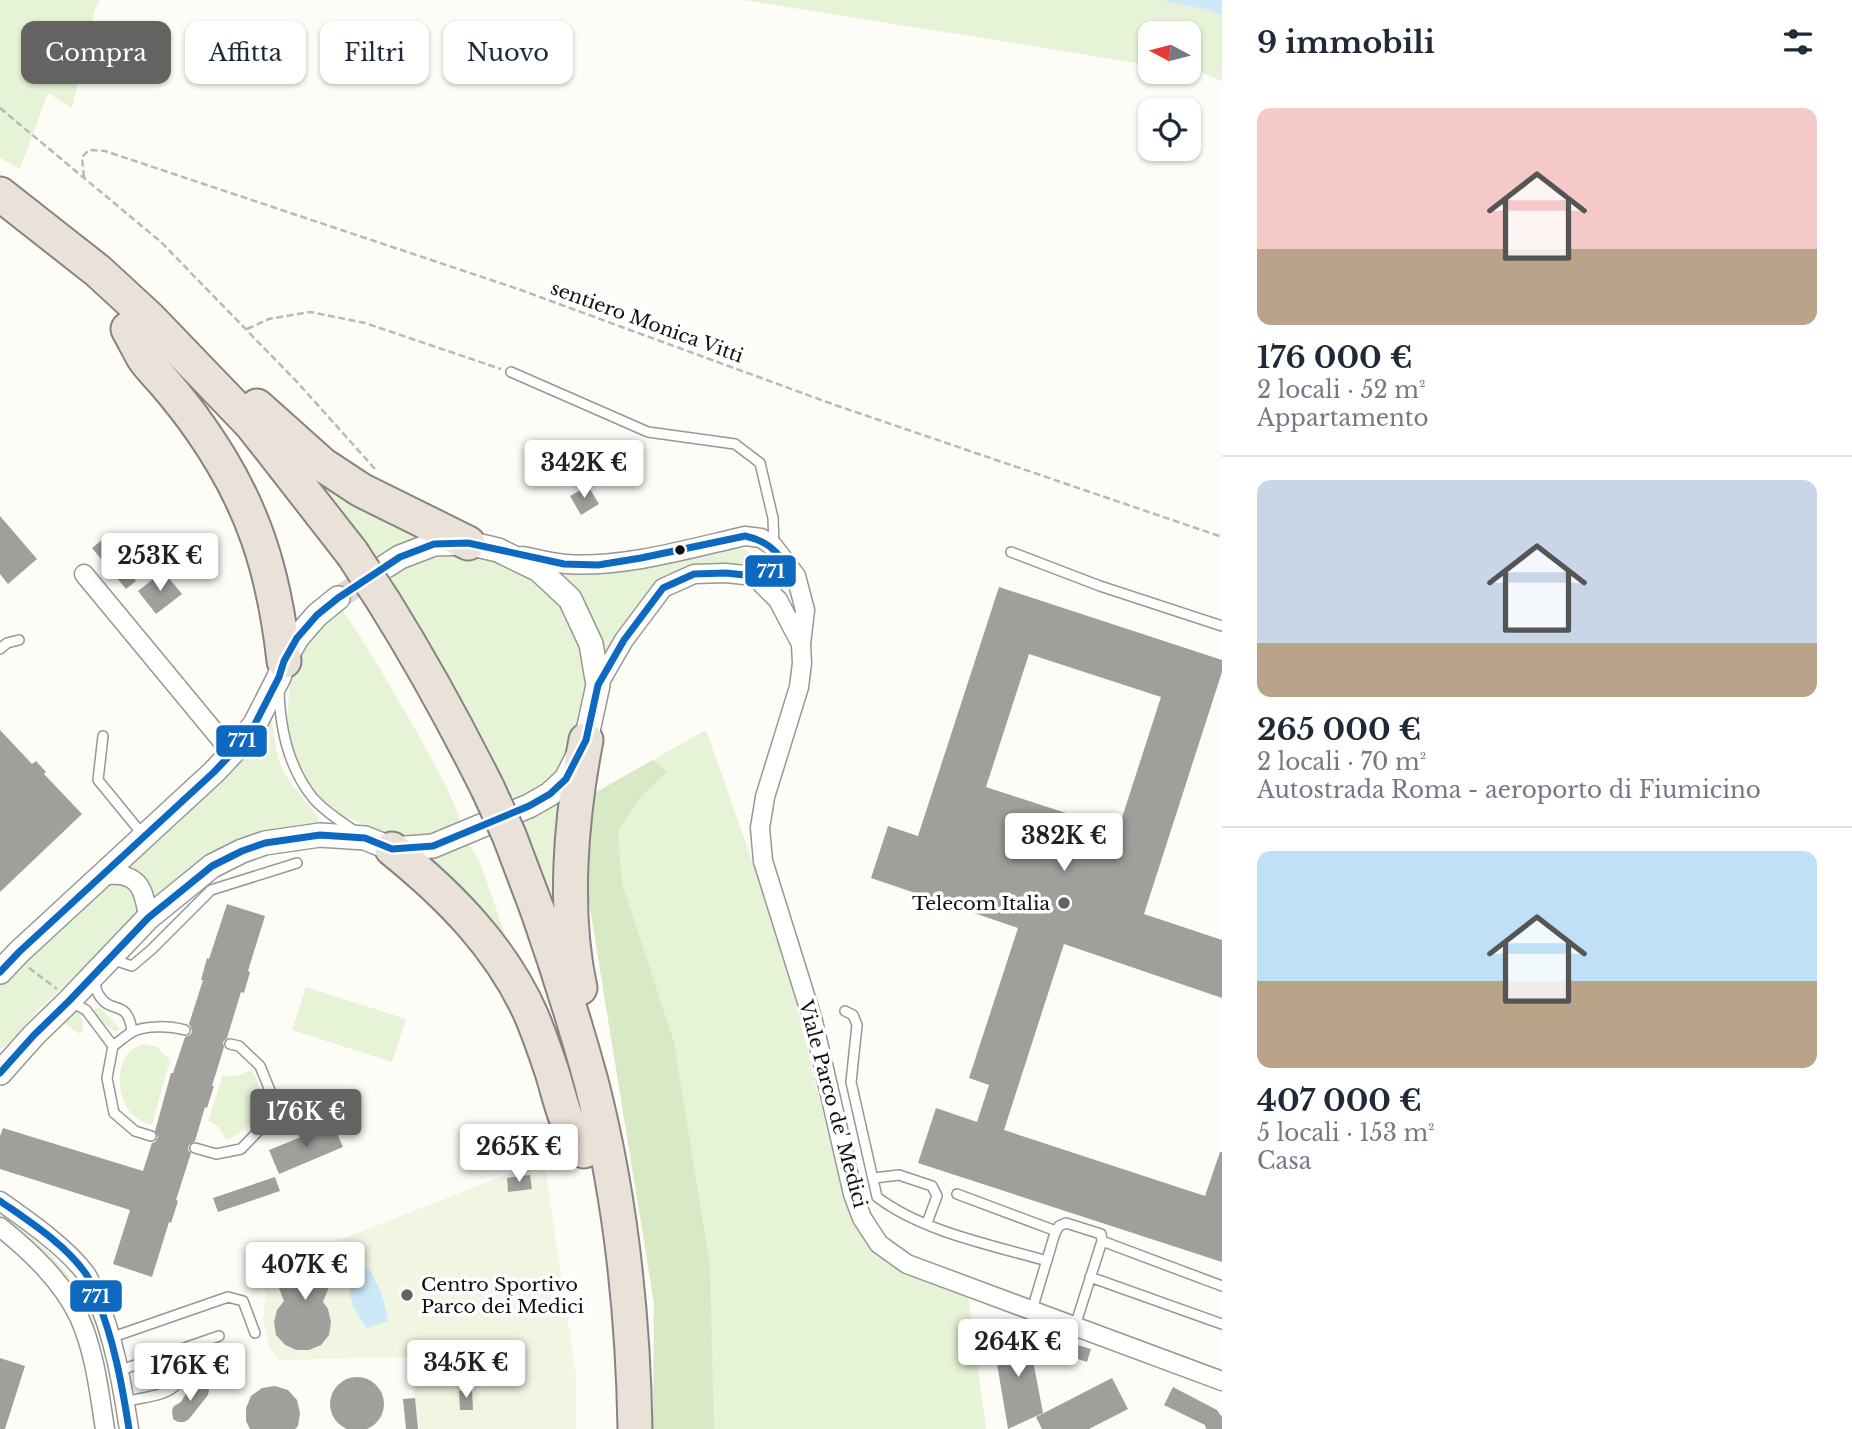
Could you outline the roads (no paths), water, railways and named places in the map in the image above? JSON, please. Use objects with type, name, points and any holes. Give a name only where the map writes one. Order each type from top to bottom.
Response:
[{"type":"highway","points":[[0,194],[98,271],[342,573],[375,608],[400,668],[436,731],[479,794],[528,912],[561,978],[591,1083],[610,1172],[625,1275],[634,1360],[635,1429]]},
{"type":"highway","points":[[0,219],[87,291],[139,323],[176,334],[323,465],[361,490],[483,546]]},
{"type":"highway","points":[[139,323],[144,358],[199,426],[242,497],[261,544],[272,584],[279,619],[281,669]]},
{"type":"highway","points":[[586,740],[578,778],[574,821],[572,915],[576,970],[594,1055],[591,1083]]},
{"type":"highway","points":[[379,844],[421,872],[477,929],[506,969],[531,1016],[570,1127],[584,1151]]},
{"type":"highway","points":[[528,912],[542,988],[563,1060],[584,1151],[606,1290],[615,1429]]},
{"type":"street","points":[[386,566],[400,557],[434,544],[483,546],[564,564],[598,565],[745,536],[761,538],[774,547]]},
{"type":"street","points":[[483,546],[539,570],[570,599],[591,644],[598,685]]},
{"type":"street","name":"Viale Parco de' Medici","points":[[774,547],[796,576],[805,610],[799,687],[765,797],[760,828],[763,861],[813,1021],[853,1194],[862,1219],[880,1244],[907,1264],[1222,1381]]},
{"type":"street","points":[[0,1073],[148,918],[212,866],[265,843],[308,836],[320,835],[379,844],[433,846],[529,806],[550,794],[566,779],[586,740],[598,685],[624,640],[663,588],[694,574],[754,576],[786,564]]},
{"type":"street","points":[[84,573],[232,753]]},
{"type":"street","points":[[0,972],[232,753],[255,724],[297,638],[317,615],[342,573]]},
{"type":"street","name":"Viale Parco de' Medici","points":[[754,576],[778,600],[801,644]]},
{"type":"street","points":[[102,876],[115,873],[127,876],[139,884],[146,897],[148,918]]},
{"type":"street","points":[[0,1201],[36,1227],[86,1275],[102,1308],[129,1429]]},
{"type":"street","points":[[0,1227],[55,1279],[79,1317],[93,1360],[105,1429]]},
{"type":"street","points":[[101,1406],[125,1402]]},
{"type":"lane","points":[[511,372],[648,432],[735,444],[760,463],[773,519],[774,547]]},
{"type":"lane","points":[[1010,552],[1100,586],[1222,626]]},
{"type":"lane","points":[[0,649],[7,643],[19,640]]},
{"type":"lane","points":[[281,669],[279,711],[285,746],[298,777],[314,800],[336,818],[379,844]]},
{"type":"lane","points":[[103,736],[98,780],[145,836]]},
{"type":"lane","points":[[110,959],[132,966],[211,890],[297,863]]},
{"type":"lane","points":[[93,976],[99,996],[108,1005],[122,1010],[130,1017],[132,1032]]},
{"type":"lane","points":[[68,1002],[86,1010],[113,1046]]},
{"type":"lane","points":[[845,1011],[853,1015],[857,1025],[851,1082],[877,1197],[892,1208],[942,1230],[1047,1262]]},
{"type":"lane","points":[[151,1136],[135,1131],[114,1113],[107,1078],[113,1046],[132,1032],[146,1027],[185,1030]]},
{"type":"lane","points":[[195,1148],[216,1154],[241,1149],[267,1122],[271,1093],[260,1066],[239,1046],[230,1044]]},
{"type":"lane","points":[[874,1178],[899,1175],[932,1186],[937,1196],[927,1223]]},
{"type":"lane","points":[[957,1194],[1056,1231]]},
{"type":"lane","points":[[1032,1310],[1059,1226],[1066,1223],[1101,1234],[1102,1241],[1074,1326]]},
{"type":"lane","points":[[1102,1241],[1222,1286]]},
{"type":"lane","points":[[1090,1277],[1222,1324]]},
{"type":"lane","points":[[110,1338],[228,1297],[243,1301],[256,1334]]},
{"type":"lane","points":[[118,1371],[219,1336]]},
{"type":"lane","points":[[125,1402],[173,1390],[180,1381],[182,1364],[178,1350]]},
{"type":"water","points":[[1160,0],[1222,0],[1222,15],[1204,9]]},
{"type":"water","points":[[368,1268],[381,1293],[388,1321],[366,1328],[352,1304],[346,1275]]},
{"type":"tunnel","points":[[338,598],[380,570]]},
{"type":"place","name":"Telecom Italia","points":[[1064,903]]},
{"type":"place","name":"Centro Sportivo Parco dei Medici","points":[[407,1295]]}]
